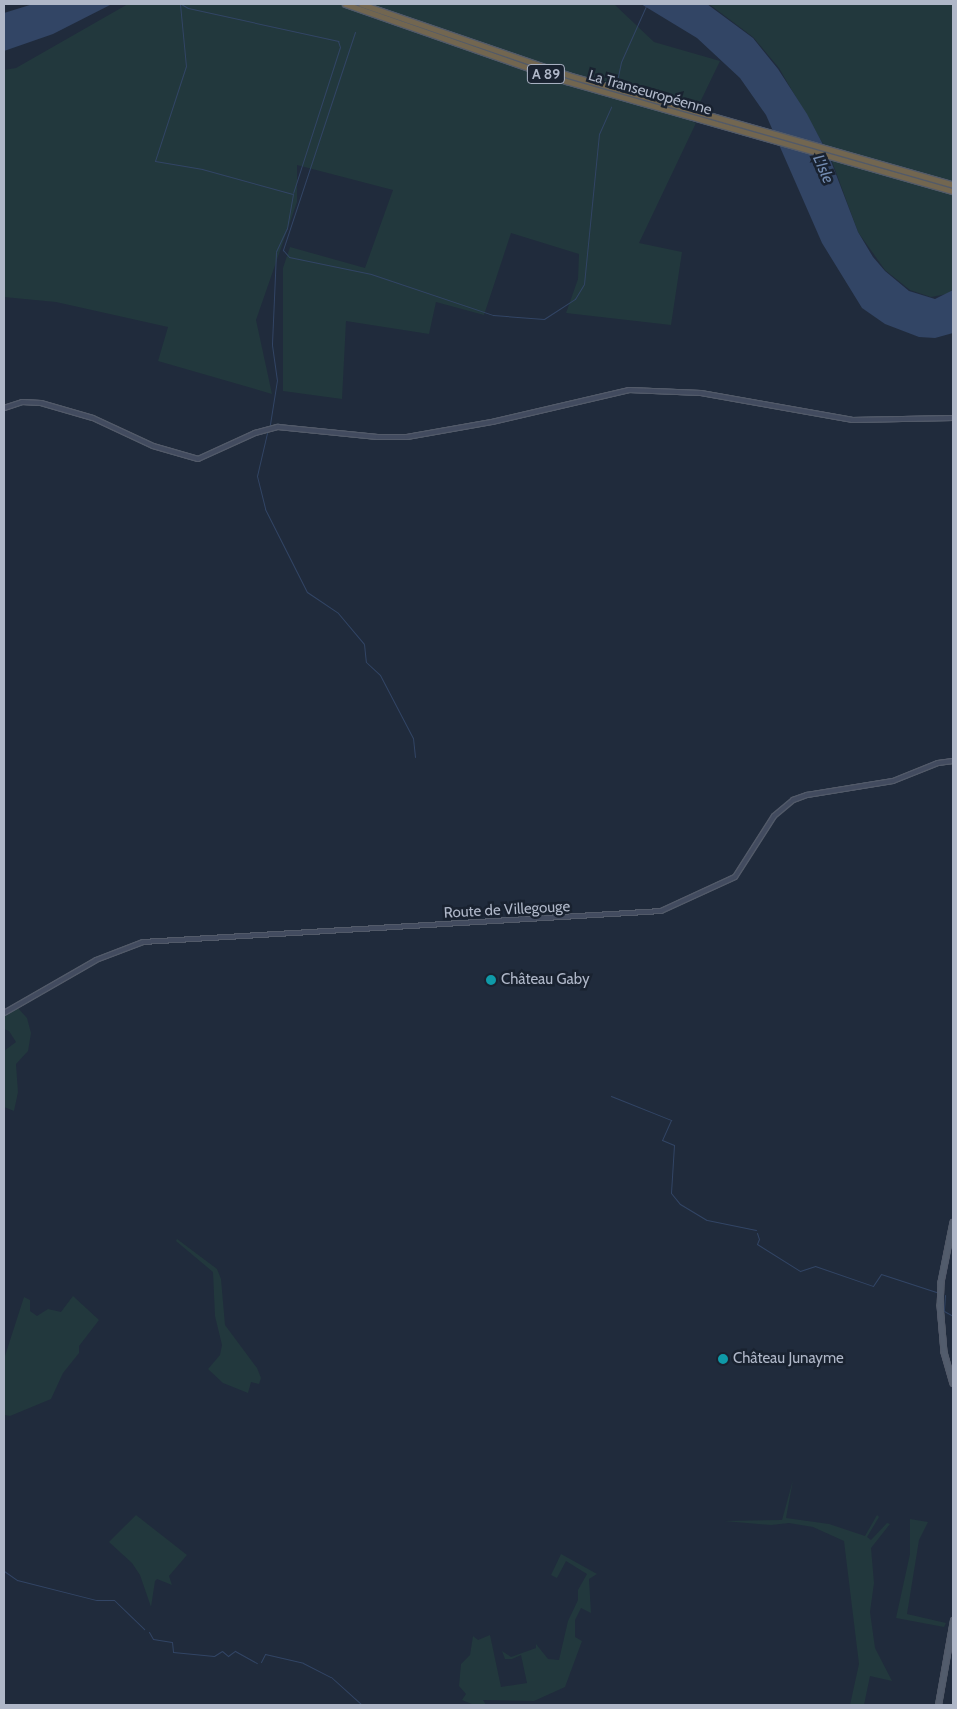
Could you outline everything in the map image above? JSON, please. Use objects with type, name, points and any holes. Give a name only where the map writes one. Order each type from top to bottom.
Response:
[{"type":"highway","name":"La Transeuropéenne","points":[[345,4],[566,81],[953,192]]},
{"type":"highway","name":"La Transeuropéenne","points":[[361,4],[568,75],[953,185]]},
{"type":"main road","points":[[953,1225],[941,1282],[940,1305],[944,1352],[953,1383]]},
{"type":"main road","points":[[938,1705],[953,1620]]},
{"type":"street","points":[[4,408],[22,402],[41,403],[93,418],[153,446],[198,459],[255,433],[278,427],[378,437],[407,437],[492,422],[630,390],[701,393],[852,420],[953,418]]},
{"type":"street","name":"Route de Villegouge","points":[[4,1013],[114,951],[160,940],[661,912],[735,877],[774,816],[793,800],[806,794],[893,781],[938,762],[953,761]]},
{"type":"green space","points":[[128,4],[614,4],[654,42],[720,61],[691,121],[696,123],[639,243],[682,252],[671,325],[566,313],[578,279],[579,254],[511,233],[484,315],[436,302],[429,334],[346,321],[342,399],[283,391],[283,268],[290,247],[365,268],[393,190],[297,165],[297,202],[256,320],[272,394],[158,361],[168,327],[56,302],[4,297],[4,70],[16,68]]},
{"type":"green space","points":[[709,4],[953,4],[953,289],[947,294],[931,297],[910,290],[885,270],[858,232],[830,156],[779,68],[753,37]]},
{"type":"green space","points":[[17,1007],[27,1018],[31,1033],[28,1051],[16,1064],[18,1092],[14,1111],[4,1107],[4,1051],[16,1042],[9,1031],[4,1029],[4,1015]]},
{"type":"green space","points":[[177,1239],[217,1269],[221,1279],[225,1325],[257,1368],[261,1378],[259,1384],[251,1382],[248,1393],[223,1383],[208,1369],[220,1355],[222,1345],[215,1316],[213,1272],[176,1241]]},
{"type":"green space","points":[[73,1296],[99,1320],[79,1346],[79,1353],[63,1373],[51,1399],[10,1416],[5,1415],[4,1359],[24,1297],[30,1300],[30,1311],[37,1316],[48,1309],[61,1312]]},
{"type":"green space","points":[[793,1480],[786,1518],[829,1524],[865,1536],[877,1515],[879,1517],[867,1537],[871,1540],[887,1523],[890,1524],[871,1548],[874,1583],[870,1612],[875,1648],[892,1681],[870,1676],[864,1705],[850,1705],[859,1664],[844,1541],[813,1527],[789,1523],[771,1525],[724,1521],[782,1520]]},
{"type":"green space","points":[[136,1515],[187,1555],[169,1576],[172,1585],[157,1579],[155,1581],[151,1607],[140,1575],[132,1563],[109,1542]]},
{"type":"green space","points":[[910,1519],[928,1522],[919,1540],[907,1614],[946,1623],[944,1627],[896,1618],[910,1554]]},
{"type":"green space","points":[[561,1554],[597,1574],[589,1579],[591,1613],[581,1608],[575,1620],[575,1637],[582,1641],[565,1687],[534,1701],[483,1700],[486,1705],[474,1705],[462,1700],[466,1694],[459,1686],[461,1664],[470,1655],[473,1636],[478,1640],[490,1635],[501,1687],[527,1683],[521,1655],[512,1659],[505,1659],[502,1651],[511,1657],[536,1648],[536,1644],[548,1659],[559,1660],[568,1621],[578,1600],[578,1590],[587,1574],[566,1561],[557,1578],[551,1575]]},
{"type":"water","points":[[33,4],[112,4],[53,34],[4,51],[4,13]]},
{"type":"water","name":"L'Isle","points":[[641,4],[707,4],[753,38],[778,69],[807,114],[829,156],[858,232],[873,257],[885,271],[909,291],[935,299],[953,290],[953,333],[935,338],[919,337],[885,324],[862,308],[822,243],[766,115],[740,78],[697,38]]},
{"type":"waterway","points":[[180,4],[186,66],[155,161],[202,169],[293,194],[287,228],[276,252],[272,345],[277,380],[270,424]]},
{"type":"waterway","points":[[181,4],[188,8],[338,41],[340,47],[293,193]]},
{"type":"waterway","points":[[617,81],[621,62],[647,4]]},
{"type":"waterway","points":[[355,32],[283,250],[289,257],[371,274],[493,315],[544,319],[575,299],[584,284],[599,134],[611,107]]},
{"type":"waterway","points":[[267,433],[257,476],[265,509],[307,592],[338,613],[364,644],[366,662],[380,675],[413,738],[415,757]]},
{"type":"waterway","points":[[611,1096],[671,1120],[662,1140],[674,1145],[671,1193],[680,1204],[707,1220],[756,1230]]},
{"type":"waterway","points":[[757,1233],[759,1239],[757,1244],[800,1271],[815,1266],[873,1286],[881,1274],[936,1292]]},
{"type":"waterway","points":[[945,1295],[944,1311],[953,1316]]},
{"type":"waterway","points":[[4,1519],[4,1535]]},
{"type":"waterway","points":[[4,1571],[17,1580],[96,1600],[114,1600],[144,1629]]},
{"type":"waterway","points":[[149,1632],[153,1639],[172,1642],[173,1652],[214,1656],[222,1651],[228,1656],[235,1651],[257,1663]]},
{"type":"waterway","points":[[261,1662],[265,1654],[303,1663],[331,1677],[362,1705]]},
{"type":"place","name":"Château Gaby","points":[[491,980]]},
{"type":"place","name":"Château Junayme","points":[[723,1359]]}]
